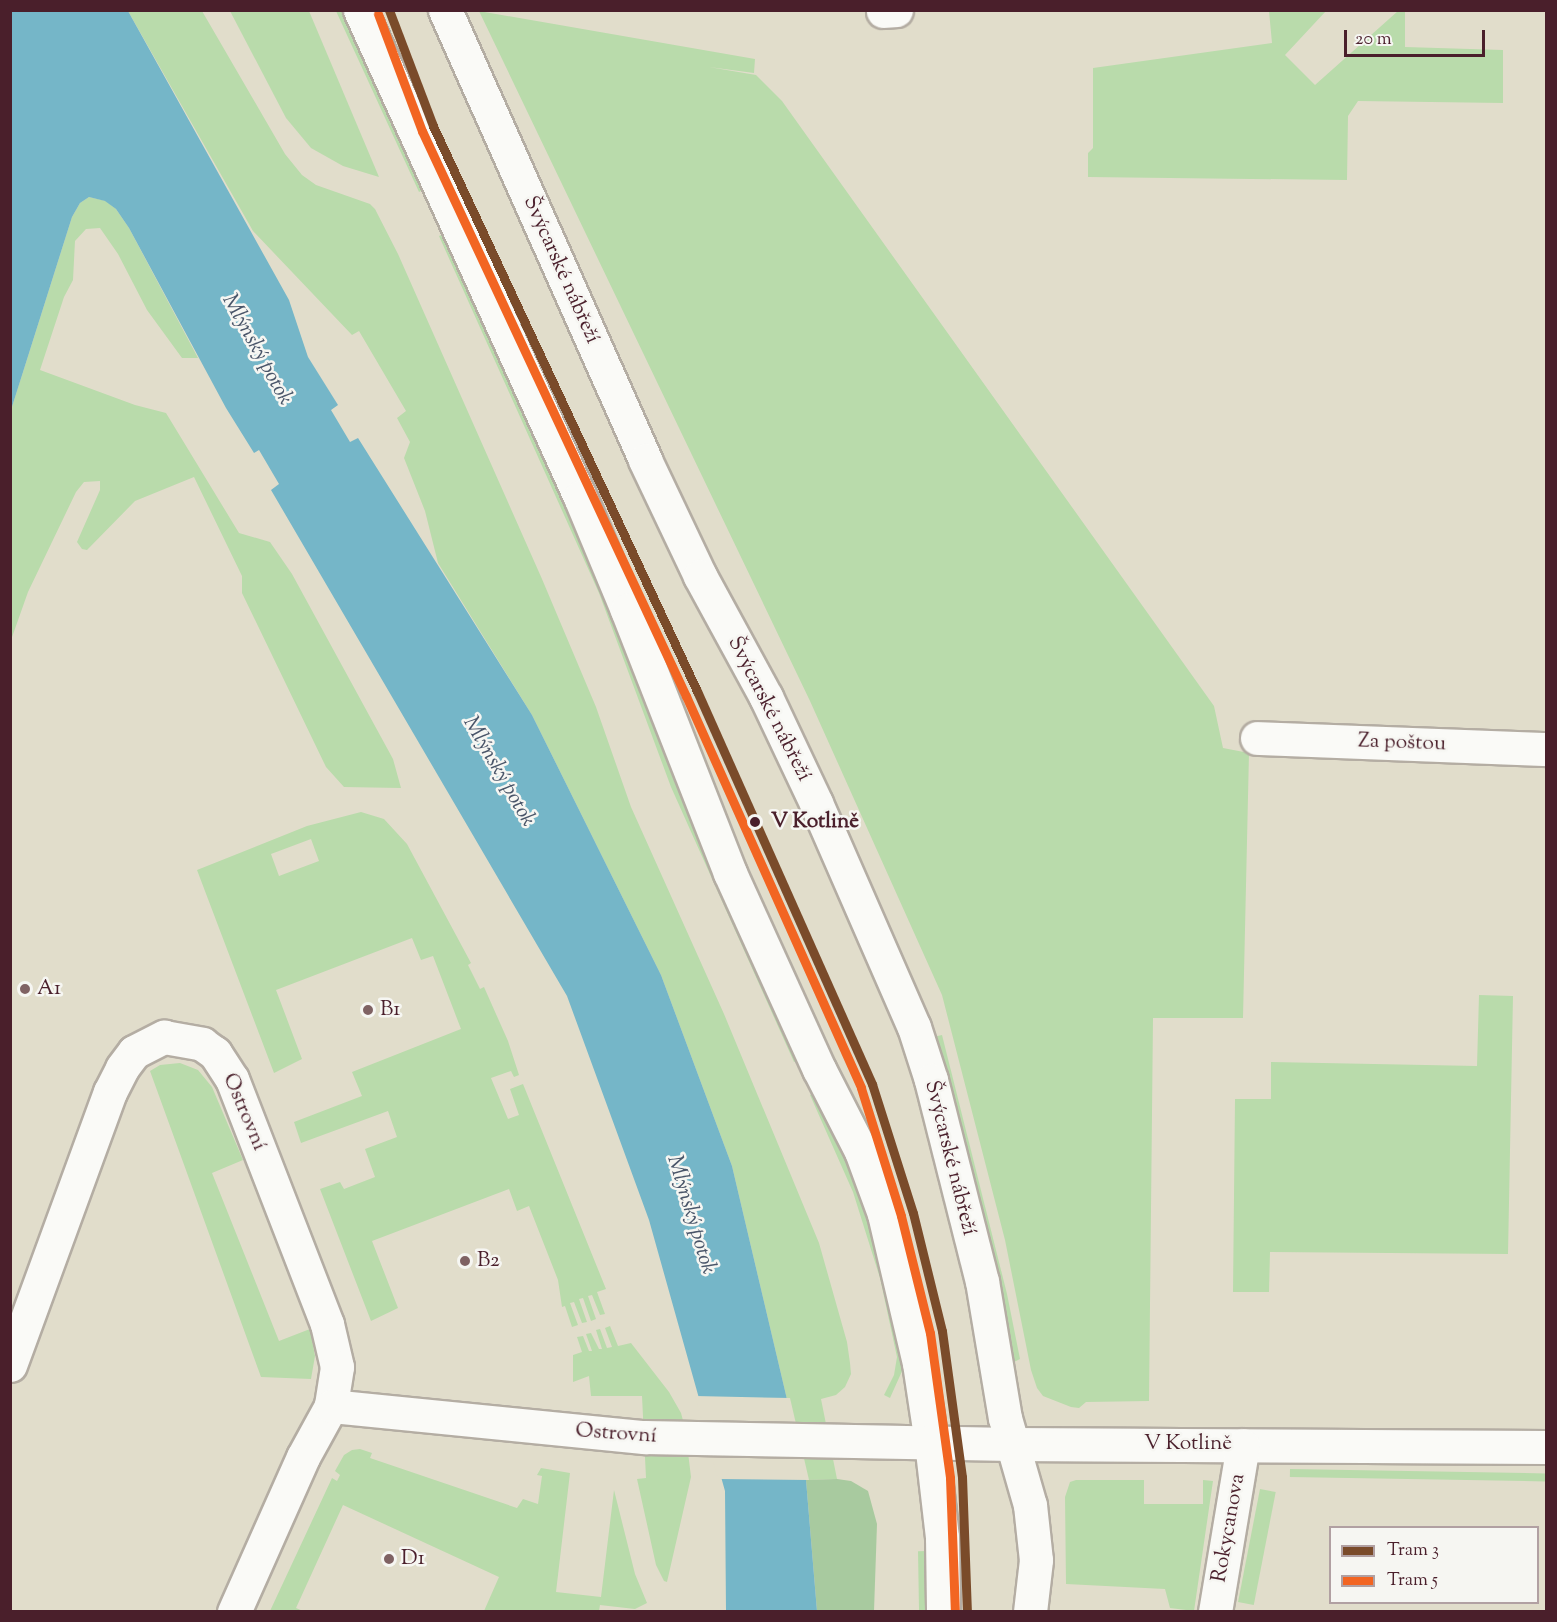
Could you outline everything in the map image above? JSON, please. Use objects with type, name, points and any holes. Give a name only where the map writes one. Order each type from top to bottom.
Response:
[{"type":"street","points":[[360,10],[395,93],[580,497],[730,873],[819,1069],[861,1151],[887,1225],[919,1363],[942,1537],[944,1611]]},
{"type":"street","name":"Švýcarské nábřeží","points":[[446,10],[645,460],[700,576],[766,698],[816,803],[914,1027],[928,1071],[981,1281],[1011,1444],[1030,1505],[1035,1533],[1035,1572],[1030,1611]]},
{"type":"street","name":"Za poštou","points":[[1257,738],[1546,748]]},
{"type":"street","name":"Ostrovní","points":[[10,1365],[116,1079],[129,1058],[144,1045],[164,1037],[202,1044],[215,1053],[232,1079],[327,1324],[337,1367],[331,1406],[303,1457],[234,1611]]},
{"type":"street","name":"Ostrovní","points":[[331,1406],[644,1437],[829,1440]]},
{"type":"street","name":"V Kotlině","points":[[829,1440],[1011,1444],[1546,1447]]},
{"type":"street","name":"Rokycanova","points":[[1215,1611],[1243,1445]]},
{"type":"green space","points":[[128,11],[202,11],[285,154],[302,175],[316,185],[370,204],[375,209],[398,254],[542,579],[596,707],[631,807],[724,1014],[819,1243],[847,1342],[851,1374],[845,1387],[836,1395],[821,1399],[837,1479],[806,1480],[732,1166],[661,975],[532,715],[438,563],[425,511],[404,458],[410,442],[397,418],[406,411],[359,331],[352,335],[253,231]]},
{"type":"green space","points":[[230,11],[309,11],[379,177],[343,166],[311,148],[286,118]]},
{"type":"green space","points":[[336,11],[348,11],[426,188],[419,192]]},
{"type":"green space","points":[[479,11],[755,59],[754,73],[709,67],[756,75],[782,101],[1214,706],[1223,748],[1249,753],[1243,1018],[1153,1018],[1149,1401],[1086,1402],[1079,1408],[1043,1396],[1037,1388],[1031,1370],[1005,1240],[942,995],[810,701]]},
{"type":"green space","points":[[1269,11],[1326,11],[1285,55],[1315,85],[1398,11],[1405,11],[1405,47],[1503,50],[1503,103],[1358,101],[1348,116],[1347,180],[1088,177],[1088,153],[1093,148],[1093,68],[1272,43]]},
{"type":"green space","points":[[89,197],[106,201],[116,209],[129,228],[198,358],[182,358],[147,310],[118,254],[100,228],[86,229],[75,241],[73,280],[64,297],[40,370],[135,405],[166,413],[239,533],[270,542],[292,574],[393,759],[401,788],[344,787],[326,767],[242,593],[242,576],[194,477],[135,501],[87,550],[82,549],[77,542],[100,490],[100,481],[84,482],[76,492],[28,592],[11,640],[11,410],[72,217],[80,203]]},
{"type":"green space","points":[[446,233],[591,553],[801,1059],[794,1062],[671,787],[599,593],[439,236]]},
{"type":"green space","points":[[361,812],[384,819],[407,844],[471,963],[468,965],[480,989],[484,987],[508,1041],[519,1075],[514,1077],[511,1071],[491,1078],[508,1119],[519,1115],[510,1089],[523,1084],[606,1289],[597,1292],[605,1314],[600,1315],[592,1295],[588,1296],[596,1319],[591,1321],[583,1298],[579,1299],[587,1322],[582,1323],[574,1302],[570,1303],[578,1325],[572,1327],[565,1306],[562,1307],[558,1280],[529,1206],[517,1211],[509,1189],[372,1241],[398,1308],[371,1321],[320,1189],[340,1182],[344,1189],[375,1177],[365,1149],[397,1137],[388,1111],[301,1143],[294,1122],[362,1096],[352,1072],[461,1029],[433,956],[421,960],[412,938],[276,990],[302,1059],[274,1073],[197,870],[307,826]],"holes":[[[311,839],[319,861],[279,876],[271,854]]]},
{"type":"green space","points":[[1479,995],[1513,996],[1508,1254],[1270,1252],[1269,1292],[1233,1292],[1235,1099],[1271,1099],[1271,1062],[1477,1066]]},
{"type":"green space","points":[[942,1035],[1007,1294],[1020,1359],[1010,1364],[933,1037]]},
{"type":"green space","points":[[180,1063],[198,1070],[212,1087],[243,1160],[212,1173],[279,1341],[310,1329],[315,1356],[311,1379],[261,1377],[150,1071],[160,1065]]},
{"type":"green space","points":[[817,1092],[862,1192],[903,1369],[890,1398],[884,1395],[894,1375],[897,1357],[880,1278],[853,1192],[810,1095]]},
{"type":"green space","points":[[610,1326],[618,1346],[631,1343],[669,1392],[681,1413],[685,1428],[691,1477],[667,1582],[664,1581],[656,1565],[637,1479],[646,1478],[642,1396],[591,1396],[589,1376],[573,1382],[573,1355],[582,1352],[577,1337],[583,1336],[589,1351],[592,1351],[586,1334],[591,1333],[599,1349],[602,1349],[596,1330],[600,1329],[607,1348],[612,1347],[605,1328]]},
{"type":"green space","points":[[360,1449],[372,1453],[370,1458],[517,1508],[523,1499],[538,1504],[542,1476],[537,1475],[541,1468],[570,1473],[556,1592],[601,1597],[614,1490],[635,1574],[647,1603],[635,1609],[600,1605],[599,1611],[484,1611],[499,1577],[343,1505],[296,1608],[303,1611],[270,1611],[332,1478],[337,1481],[340,1475],[335,1471],[344,1455],[352,1450]]},
{"type":"green space","points":[[1290,1469],[1546,1473],[1546,1481],[1290,1477]]},
{"type":"green space","points":[[806,1480],[851,1481],[868,1491],[877,1524],[874,1611],[817,1611]]},
{"type":"green space","points":[[1076,1480],[1144,1480],[1144,1504],[1203,1504],[1203,1480],[1213,1481],[1194,1611],[1170,1608],[1165,1589],[1066,1584],[1065,1497],[1070,1482]]},
{"type":"green space","points":[[1260,1489],[1276,1492],[1254,1605],[1238,1602]]},
{"type":"green space","points":[[918,1551],[927,1551],[928,1611],[919,1611]]},
{"type":"water","name":"Mlýnský potok","points":[[11,11],[128,11],[289,300],[308,357],[338,405],[331,410],[350,442],[358,438],[532,715],[661,975],[732,1166],[806,1480],[817,1611],[726,1611],[725,1491],[649,1220],[567,996],[271,490],[279,484],[259,450],[254,453],[226,408],[129,228],[116,209],[105,201],[89,197],[80,203],[72,217],[11,410]]},
{"type":"pier","points":[[695,1396],[790,1398],[809,1480],[718,1479]]},
{"type":"tram line","name":"3","points":[[389,10],[433,126],[697,691],[872,1084],[913,1213],[942,1331],[962,1477],[967,1612]]},
{"type":"tram line","name":"5","points":[[378,14],[422,131],[686,696],[861,1088],[901,1216],[930,1333],[950,1478],[955,1612]]},
{"type":"place","name":"V Kotlině","points":[[755,822]]},
{"type":"place","name":"A1","points":[[25,989]]},
{"type":"place","name":"B1","points":[[368,1010]]},
{"type":"place","name":"B2","points":[[465,1261]]},
{"type":"place","name":"D1","points":[[389,1559]]}]
